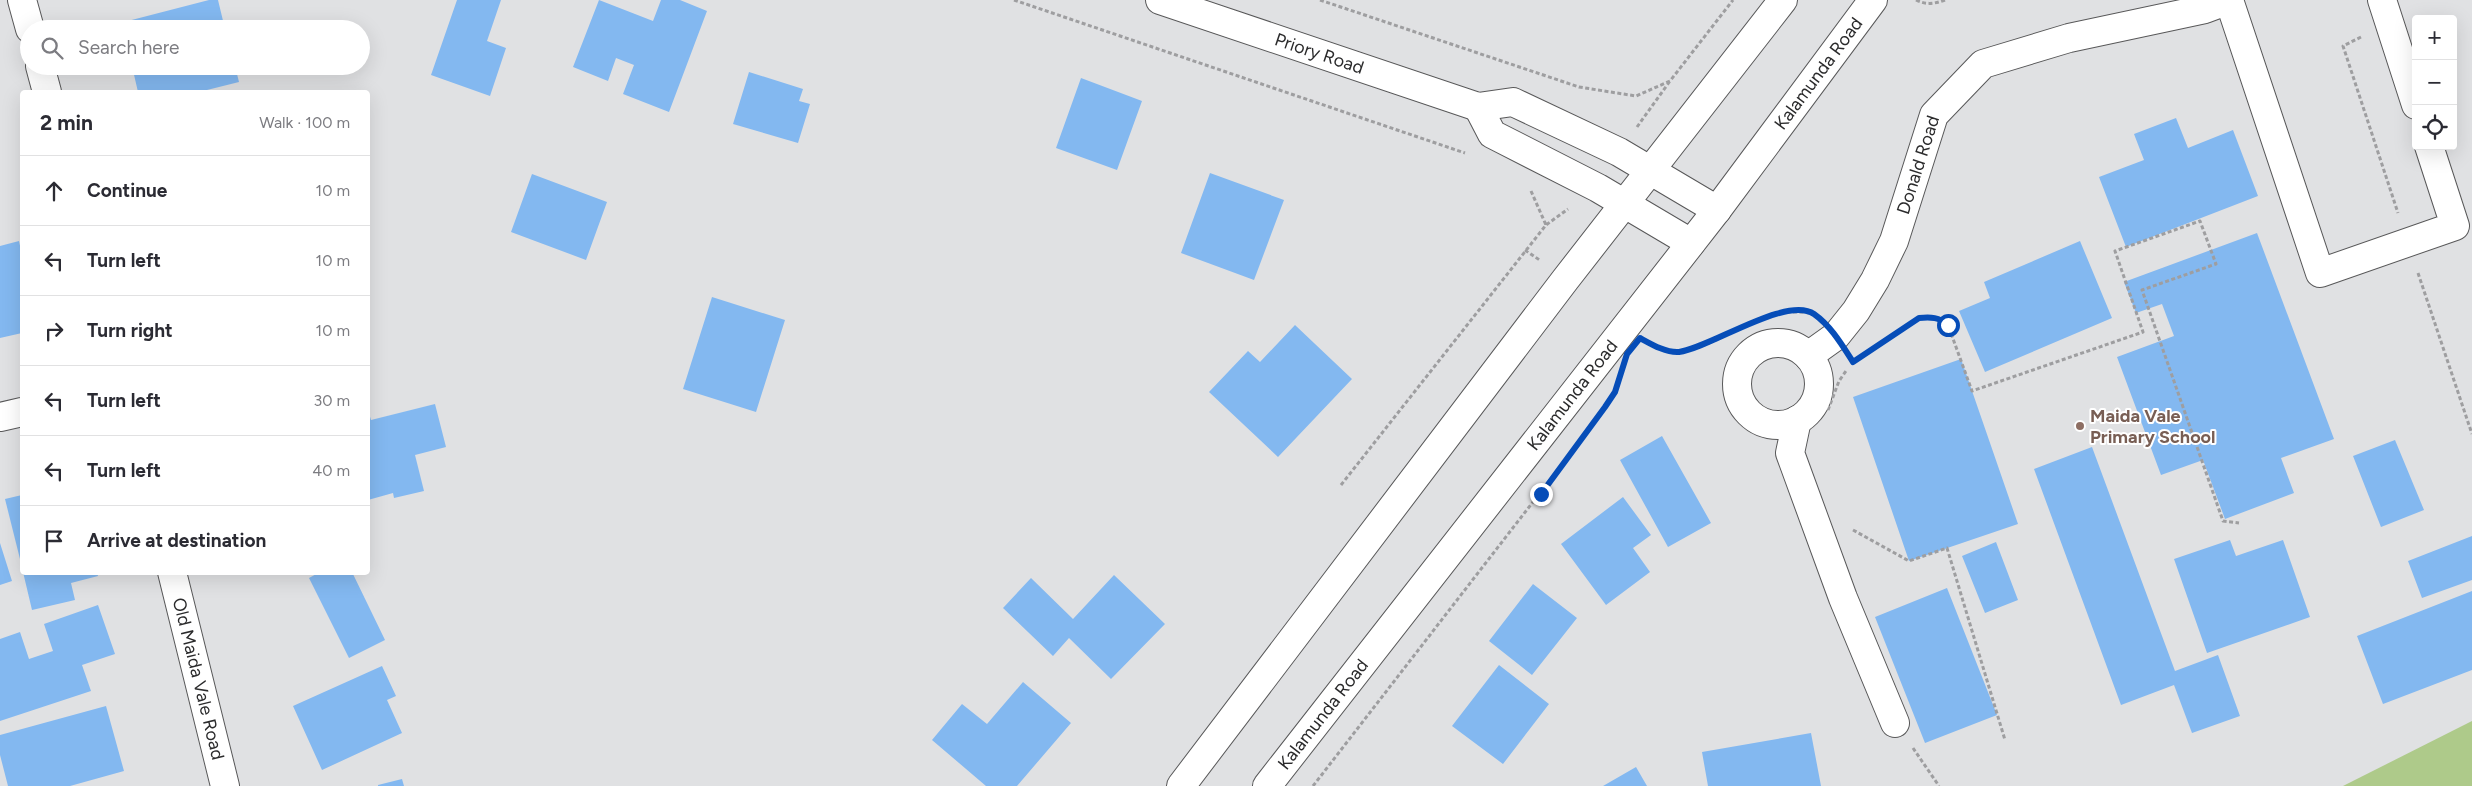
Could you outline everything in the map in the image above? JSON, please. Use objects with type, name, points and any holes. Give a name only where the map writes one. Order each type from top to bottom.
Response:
[{"type":"street","points":[[22,0],[28,20]]},
{"type":"street","name":"Priory Road","points":[[1160,0],[1478,107],[1513,102],[1619,152],[1716,210]]},
{"type":"street","points":[[1181,786],[1782,0]]},
{"type":"street","name":"Kalamunda Road","points":[[1267,786],[1691,243],[1873,0]]},
{"type":"street","points":[[2229,0],[2320,274],[2455,226],[2430,150]]},
{"type":"street","name":"Donald Road","points":[[1808,356],[1836,336],[1856,311],[1875,280],[1894,241],[1934,115],[1983,64],[2069,38],[2205,9],[2229,0]]},
{"type":"street","points":[[2382,0],[2412,93]]},
{"type":"street","points":[[42,75],[46,90]]},
{"type":"street","points":[[1478,107],[1492,134],[1625,203],[1691,243]]},
{"type":"street","points":[[1776,343],[1793,346],[1808,356],[1819,378],[1818,391],[1808,412],[1797,420],[1789,423],[1771,424],[1754,417],[1742,404],[1737,386],[1738,377],[1745,360],[1751,353],[1766,345],[1776,343]]},
{"type":"street","points":[[0,417],[20,412]]},
{"type":"street","points":[[1797,420],[1790,453],[1843,598],[1895,723]]},
{"type":"street","name":"Old Maida Vale Road","points":[[173,575],[225,786]]},
{"type":"path","points":[[1014,0],[1466,154]]},
{"type":"path","points":[[1320,0],[1579,87],[1636,96],[1670,81],[1733,0]]},
{"type":"path","points":[[1916,0],[1922,3],[1934,4],[1945,0]]},
{"type":"path","points":[[1531,190],[1546,224]]},
{"type":"path","points":[[1826,416],[1839,381],[1853,362],[1919,318],[1937,318],[1948,325],[1972,391],[2143,332],[2115,251],[2200,221],[2216,264],[2142,290],[2223,521],[2239,523]]},
{"type":"path","points":[[1341,485],[1525,250]]},
{"type":"path","points":[[1648,342],[1656,347],[1678,352],[1711,342],[1766,316],[1800,311],[1812,313],[1836,336],[1853,362]]},
{"type":"path","points":[[1313,786],[1570,454]]},
{"type":"path","points":[[1845,525],[1909,561],[1947,548],[2005,740]]},
{"type":"path","points":[[1895,723],[1939,786]]},
{"type":"green space","points":[[2472,721],[2472,786],[2343,786]]},
{"type":"building","points":[[209,0],[218,0],[223,20],[132,20]]},
{"type":"building","points":[[457,0],[501,0],[487,41],[506,48],[490,96],[431,75]]},
{"type":"building","points":[[599,0],[653,21],[661,0],[680,0],[707,11],[669,112],[623,94],[634,65],[616,58],[608,81],[573,67]]},
{"type":"building","points":[[749,72],[803,89],[799,101],[810,104],[798,143],[733,124]]},
{"type":"building","points":[[134,75],[237,75],[239,82],[207,90],[138,90]]},
{"type":"building","points":[[1081,78],[1142,101],[1117,170],[1056,148]]},
{"type":"building","points":[[2176,118],[2188,148],[2233,130],[2258,196],[2126,247],[2099,177],[2144,160],[2134,134]]},
{"type":"building","points":[[1210,173],[1284,200],[1254,280],[1181,253]]},
{"type":"building","points":[[532,174],[607,202],[586,260],[511,232]]},
{"type":"building","points":[[2257,233],[2334,439],[2281,458],[2294,493],[2225,519],[2203,460],[2161,475],[2117,357],[2174,336],[2162,304],[2136,313],[2124,282]]},
{"type":"building","points":[[19,241],[20,246],[20,333],[0,338],[0,246]]},
{"type":"building","points":[[2080,241],[2112,318],[1985,372],[1959,311],[1990,298],[1984,282]]},
{"type":"building","points":[[712,297],[785,320],[756,412],[683,389]]},
{"type":"building","points":[[1295,325],[1352,379],[1278,457],[1209,392],[1248,351],[1260,362]]},
{"type":"building","points":[[1961,359],[2018,524],[1909,561],[1853,397]]},
{"type":"building","points":[[435,404],[446,447],[415,455],[424,491],[394,498],[393,493],[370,499],[370,417],[371,420]]},
{"type":"building","points":[[1662,436],[1711,523],[1668,547],[1620,460]]},
{"type":"building","points":[[2395,440],[2424,510],[2381,527],[2353,456]]},
{"type":"building","points":[[2092,447],[2175,671],[2218,655],[2240,716],[2192,733],[2174,685],[2121,705],[2034,469]]},
{"type":"building","points":[[20,495],[20,559],[5,499]]},
{"type":"building","points":[[1623,497],[1651,535],[1633,548],[1650,572],[1606,605],[1561,544]]},
{"type":"building","points":[[2472,536],[2472,580],[2422,598],[2408,561]]},
{"type":"building","points":[[2230,540],[2236,556],[2283,540],[2310,617],[2207,653],[2174,559]]},
{"type":"building","points":[[1996,542],[2018,600],[1985,613],[1962,556]]},
{"type":"building","points":[[0,543],[12,581],[0,585]]},
{"type":"building","points":[[24,575],[98,575],[71,583],[75,600],[32,610]]},
{"type":"building","points":[[314,575],[353,575],[385,640],[349,658],[309,578]]},
{"type":"building","points":[[1114,575],[1165,624],[1111,679],[1069,638],[1053,656],[1003,608],[1031,578],[1073,619]]},
{"type":"building","points":[[1533,584],[1577,618],[1532,675],[1489,641]]},
{"type":"building","points":[[1947,588],[1997,715],[1925,743],[1875,617]]},
{"type":"building","points":[[2472,591],[2472,670],[2383,704],[2357,636]]},
{"type":"building","points":[[98,605],[115,654],[82,665],[91,691],[0,721],[0,639],[20,632],[29,659],[53,651],[44,624]]},
{"type":"building","points":[[1499,665],[1549,704],[1503,764],[1452,726]]},
{"type":"building","points":[[382,666],[396,696],[387,700],[402,733],[322,770],[293,706]]},
{"type":"building","points":[[1023,682],[1071,723],[1017,786],[986,786],[932,740],[962,704],[987,724]]},
{"type":"building","points":[[106,706],[124,771],[70,786],[8,786],[0,755],[0,735]]},
{"type":"building","points":[[1811,733],[1821,786],[1708,786],[1702,752]]},
{"type":"building","points":[[1636,767],[1647,786],[1603,786]]},
{"type":"building","points":[[402,779],[404,786],[378,786],[378,785]]},
{"type":"place","name":"Maida Vale Primary School","points":[[2080,426]]},
{"type":"route","points":[[1541,494],[1615,392],[1627,354],[1640,338],[1656,347],[1678,352],[1711,342],[1766,316],[1800,311],[1812,313],[1836,336],[1853,362],[1919,318],[1932,317],[1942,320],[1948,325]]}]
